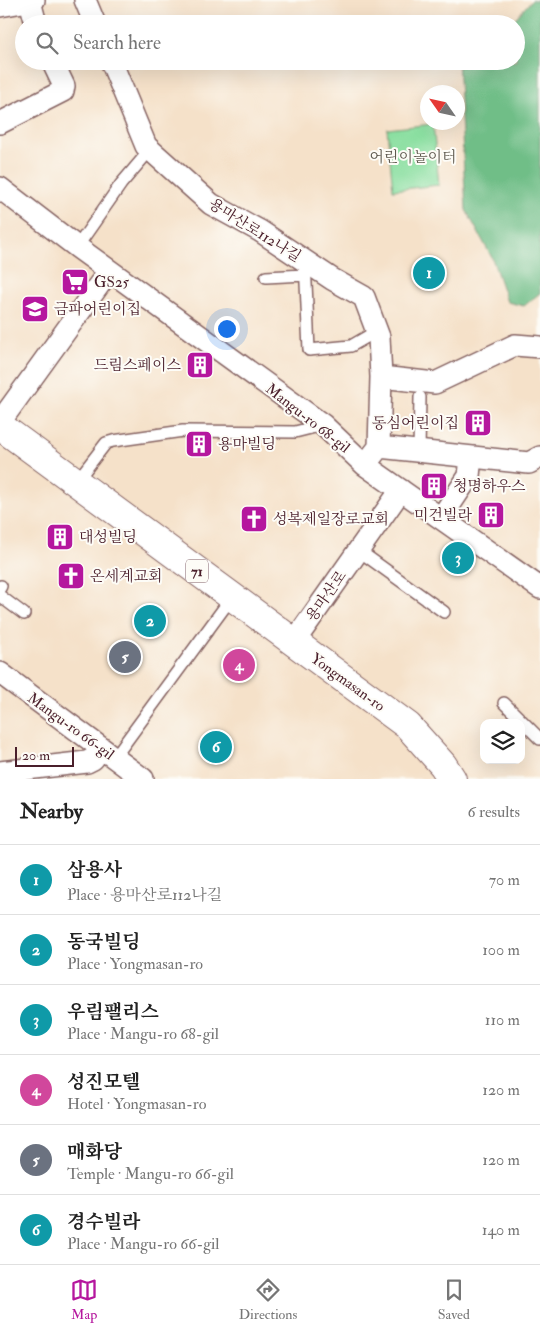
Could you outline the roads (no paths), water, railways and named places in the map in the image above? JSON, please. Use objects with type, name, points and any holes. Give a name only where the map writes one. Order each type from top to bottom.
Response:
[{"type":"main road","name":"Yongmasan-ro","points":[[0,426],[408,726],[443,765],[452,779]]},
{"type":"street","points":[[86,0],[92,15]]},
{"type":"street","points":[[0,6],[32,1],[34,15]]},
{"type":"street","points":[[0,122],[63,91],[64,86],[56,70]]},
{"type":"street","name":"용마산로112나길","points":[[115,70],[146,146],[150,150],[211,204],[260,231],[305,268],[364,297],[379,337],[381,377],[379,447]]},
{"type":"street","name":"Mangu-ro 68-gil","points":[[0,188],[109,271],[323,425],[365,464],[540,588]]},
{"type":"street","points":[[0,422],[109,271]]},
{"type":"street","points":[[381,377],[435,383],[515,346],[540,347]]},
{"type":"street","points":[[365,464],[379,447],[536,464]]},
{"type":"street","points":[[441,518],[469,476],[471,457]]},
{"type":"street","name":"용마산로","points":[[294,642],[401,490]]},
{"type":"street","name":"Mangu-ro 66-gil","points":[[0,673],[143,779]]},
{"type":"street","points":[[0,772],[87,762],[108,753]]},
{"type":"lane","points":[[77,247],[122,184],[150,150]]},
{"type":"lane","points":[[266,277],[305,268],[309,350],[351,346],[377,332]]},
{"type":"lane","points":[[419,451],[420,397]]},
{"type":"lane","points":[[76,482],[106,443],[113,441],[183,431],[295,432],[323,425]]},
{"type":"lane","points":[[358,550],[444,612]]},
{"type":"lane","points":[[0,590],[24,614]]},
{"type":"lane","points":[[108,753],[232,597]]},
{"type":"lane","points":[[504,703],[540,739]]},
{"type":"place","name":"삼용사","points":[[429,273]]},
{"type":"place","name":"GS25","points":[[75,282]]},
{"type":"place","name":"금파어린이집","points":[[35,309]]},
{"type":"place","name":"드림스페이스","points":[[200,365]]},
{"type":"place","name":"동심어린이집","points":[[478,423]]},
{"type":"place","name":"용마빌딩","points":[[199,444]]},
{"type":"place","name":"청명하우스","points":[[434,486]]},
{"type":"place","name":"미건빌라","points":[[491,515]]},
{"type":"place","name":"성복제일장로교회","points":[[254,519]]},
{"type":"place","name":"대성빌딩","points":[[60,537]]},
{"type":"place","name":"우림팰리스","points":[[458,558]]},
{"type":"place","name":"온세계교회","points":[[71,576]]},
{"type":"place","name":"동국빌딩","points":[[150,621]]},
{"type":"place","name":"매화당","points":[[125,657]]},
{"type":"place","name":"성진모텔","points":[[239,665]]},
{"type":"place","name":"경수빌라","points":[[216,747]]},
{"type":"park label","name":"어린이놀이터","points":[[413,157]]}]
